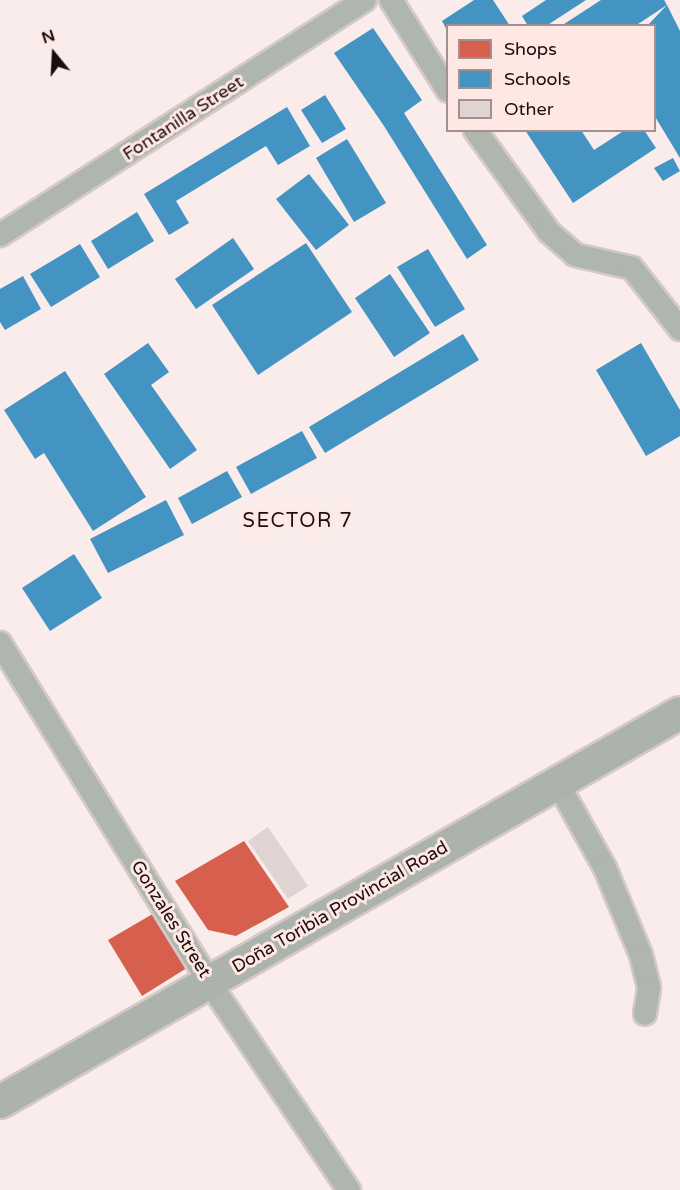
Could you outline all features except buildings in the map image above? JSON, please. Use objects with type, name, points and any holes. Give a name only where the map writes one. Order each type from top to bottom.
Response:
[{"type":"street","name":"Fontanilla Street","points":[[0,235],[365,0]]},
{"type":"street","points":[[391,0],[446,89]]},
{"type":"street","points":[[476,132],[549,232],[575,255],[632,268],[680,329]]},
{"type":"street","name":"Gonzales Street","points":[[0,643],[209,982],[349,1190]]},
{"type":"street","name":"Doña Toribia Provincial Road","points":[[0,1102],[680,713]]},
{"type":"street","points":[[557,782],[605,868],[641,955],[648,987],[645,1014]]},
{"type":"district","name":"SECTOR 7","points":[[298,521]]}]
